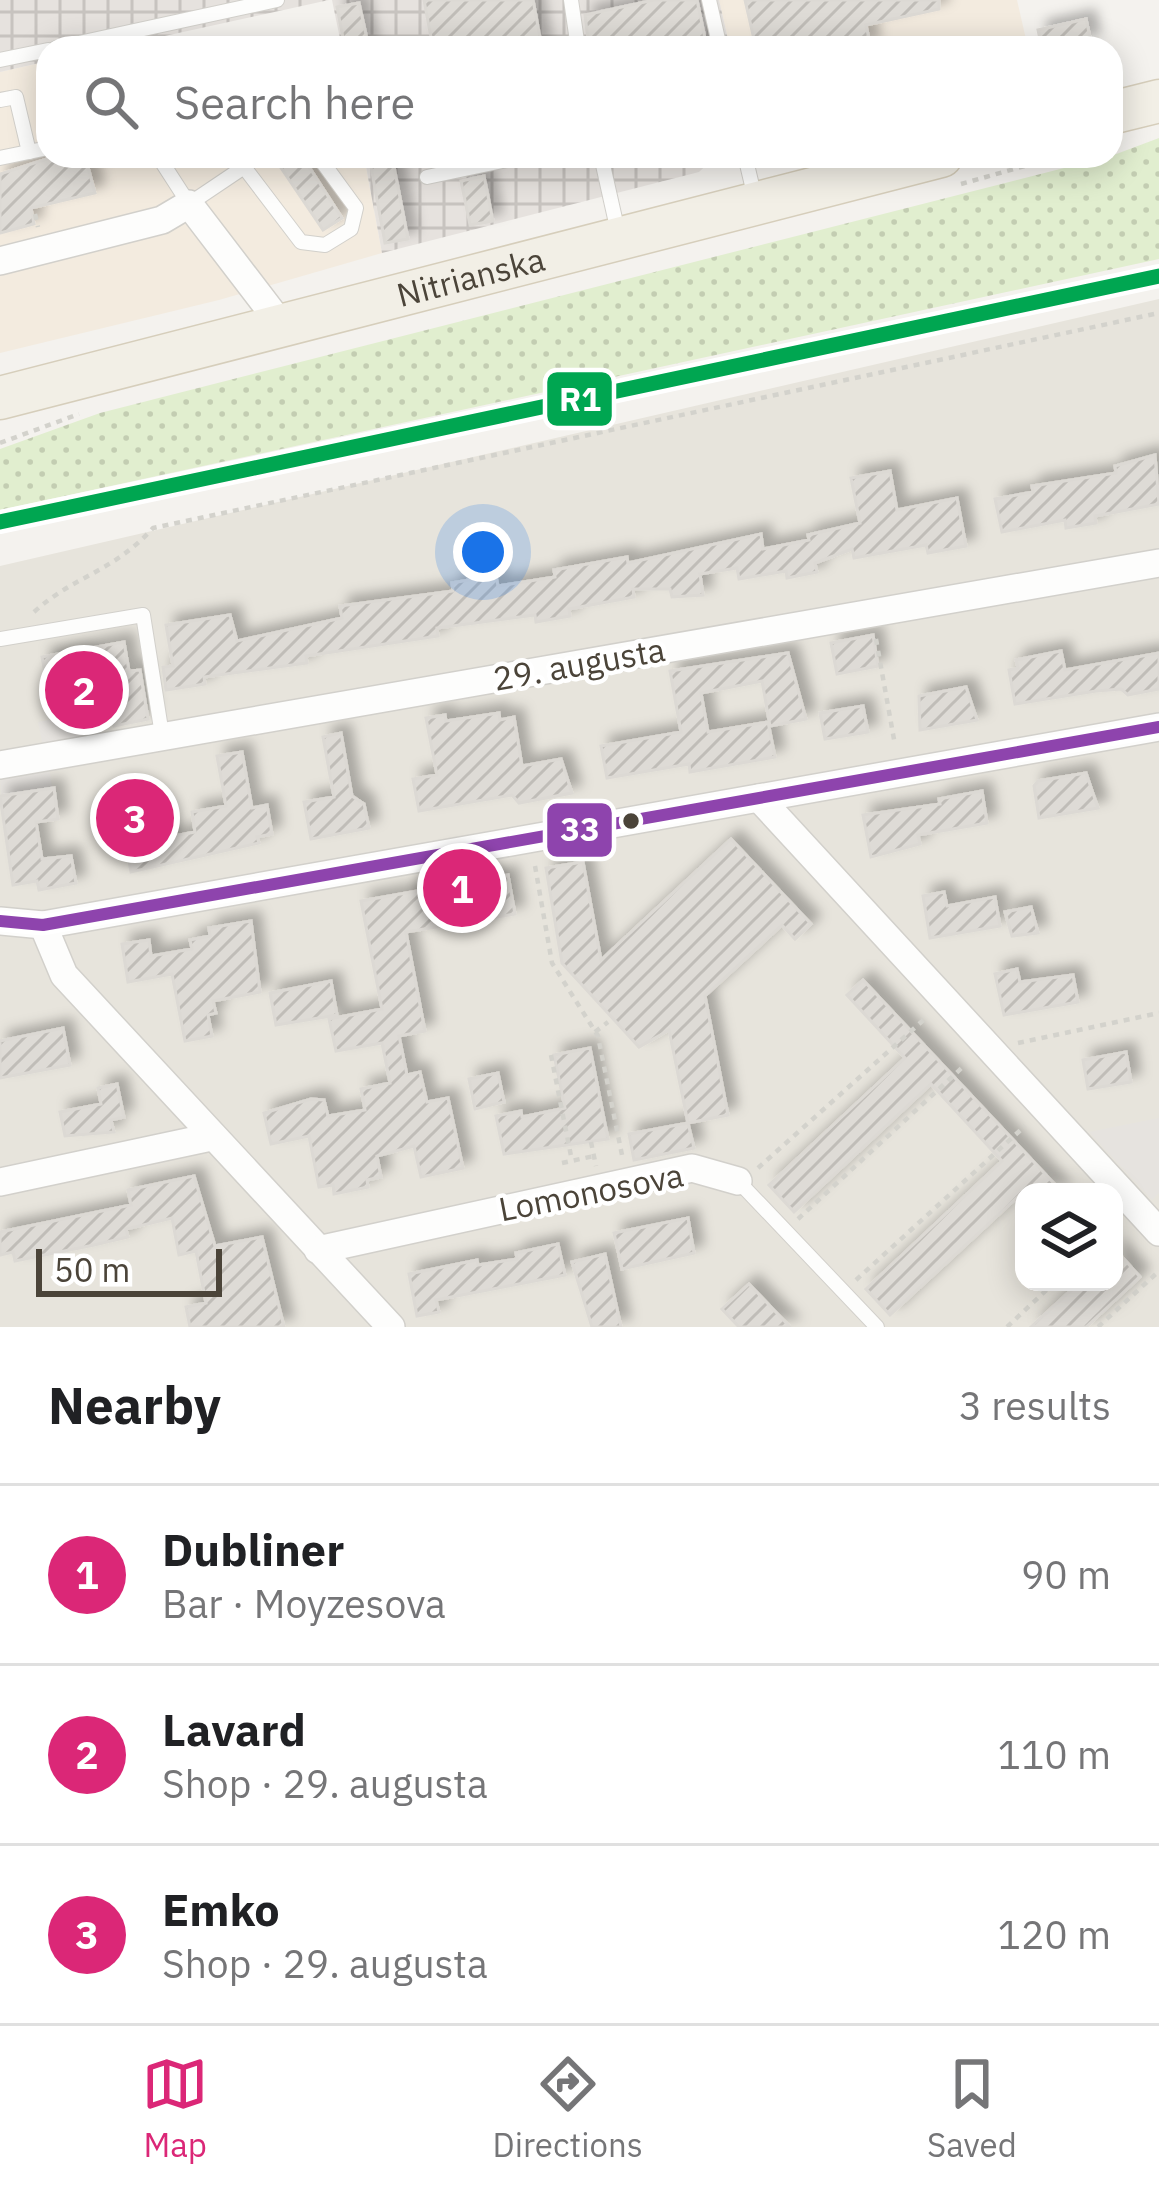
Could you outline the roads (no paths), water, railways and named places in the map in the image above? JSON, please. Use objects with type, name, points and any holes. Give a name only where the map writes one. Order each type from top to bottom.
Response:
[{"type":"main road","points":[[1123,110],[1159,101]]},
{"type":"main road","name":"Nitrianska","points":[[0,398],[894,168]]},
{"type":"street","points":[[0,262],[162,220],[189,204],[280,323]]},
{"type":"street","name":"29. augusta","points":[[0,765],[1159,563]]},
{"type":"street","points":[[0,921],[43,925],[1159,727]]},
{"type":"street","points":[[759,798],[995,1046],[1044,1109],[1159,1232]]},
{"type":"street","points":[[43,925],[64,975],[391,1327]]},
{"type":"street","points":[[0,1182],[211,1137]]},
{"type":"street","name":"Lomonosova","points":[[318,1250],[692,1168],[738,1181]]},
{"type":"lane","points":[[112,36],[277,0]]},
{"type":"lane","points":[[571,0],[576,36]]},
{"type":"lane","points":[[709,0],[717,36]]},
{"type":"lane","points":[[0,60],[36,52]]},
{"type":"lane","points":[[0,100],[16,97],[29,152]]},
{"type":"lane","points":[[0,158],[36,151]]},
{"type":"lane","points":[[166,168],[189,204],[235,168]]},
{"type":"lane","points":[[249,168],[301,242],[325,245],[351,229],[356,208],[327,168]]},
{"type":"lane","points":[[427,177],[469,168]]},
{"type":"lane","points":[[604,168],[619,238]]},
{"type":"lane","points":[[748,168],[757,203]]},
{"type":"lane","points":[[0,639],[142,615],[162,736]]},
{"type":"lane","points":[[738,1181],[877,1327]]},
{"type":"place","name":"Lavard","points":[[84,690]]},
{"type":"place","name":"Emko","points":[[135,818]]},
{"type":"place","name":"Dubliner","points":[[462,888]]}]
